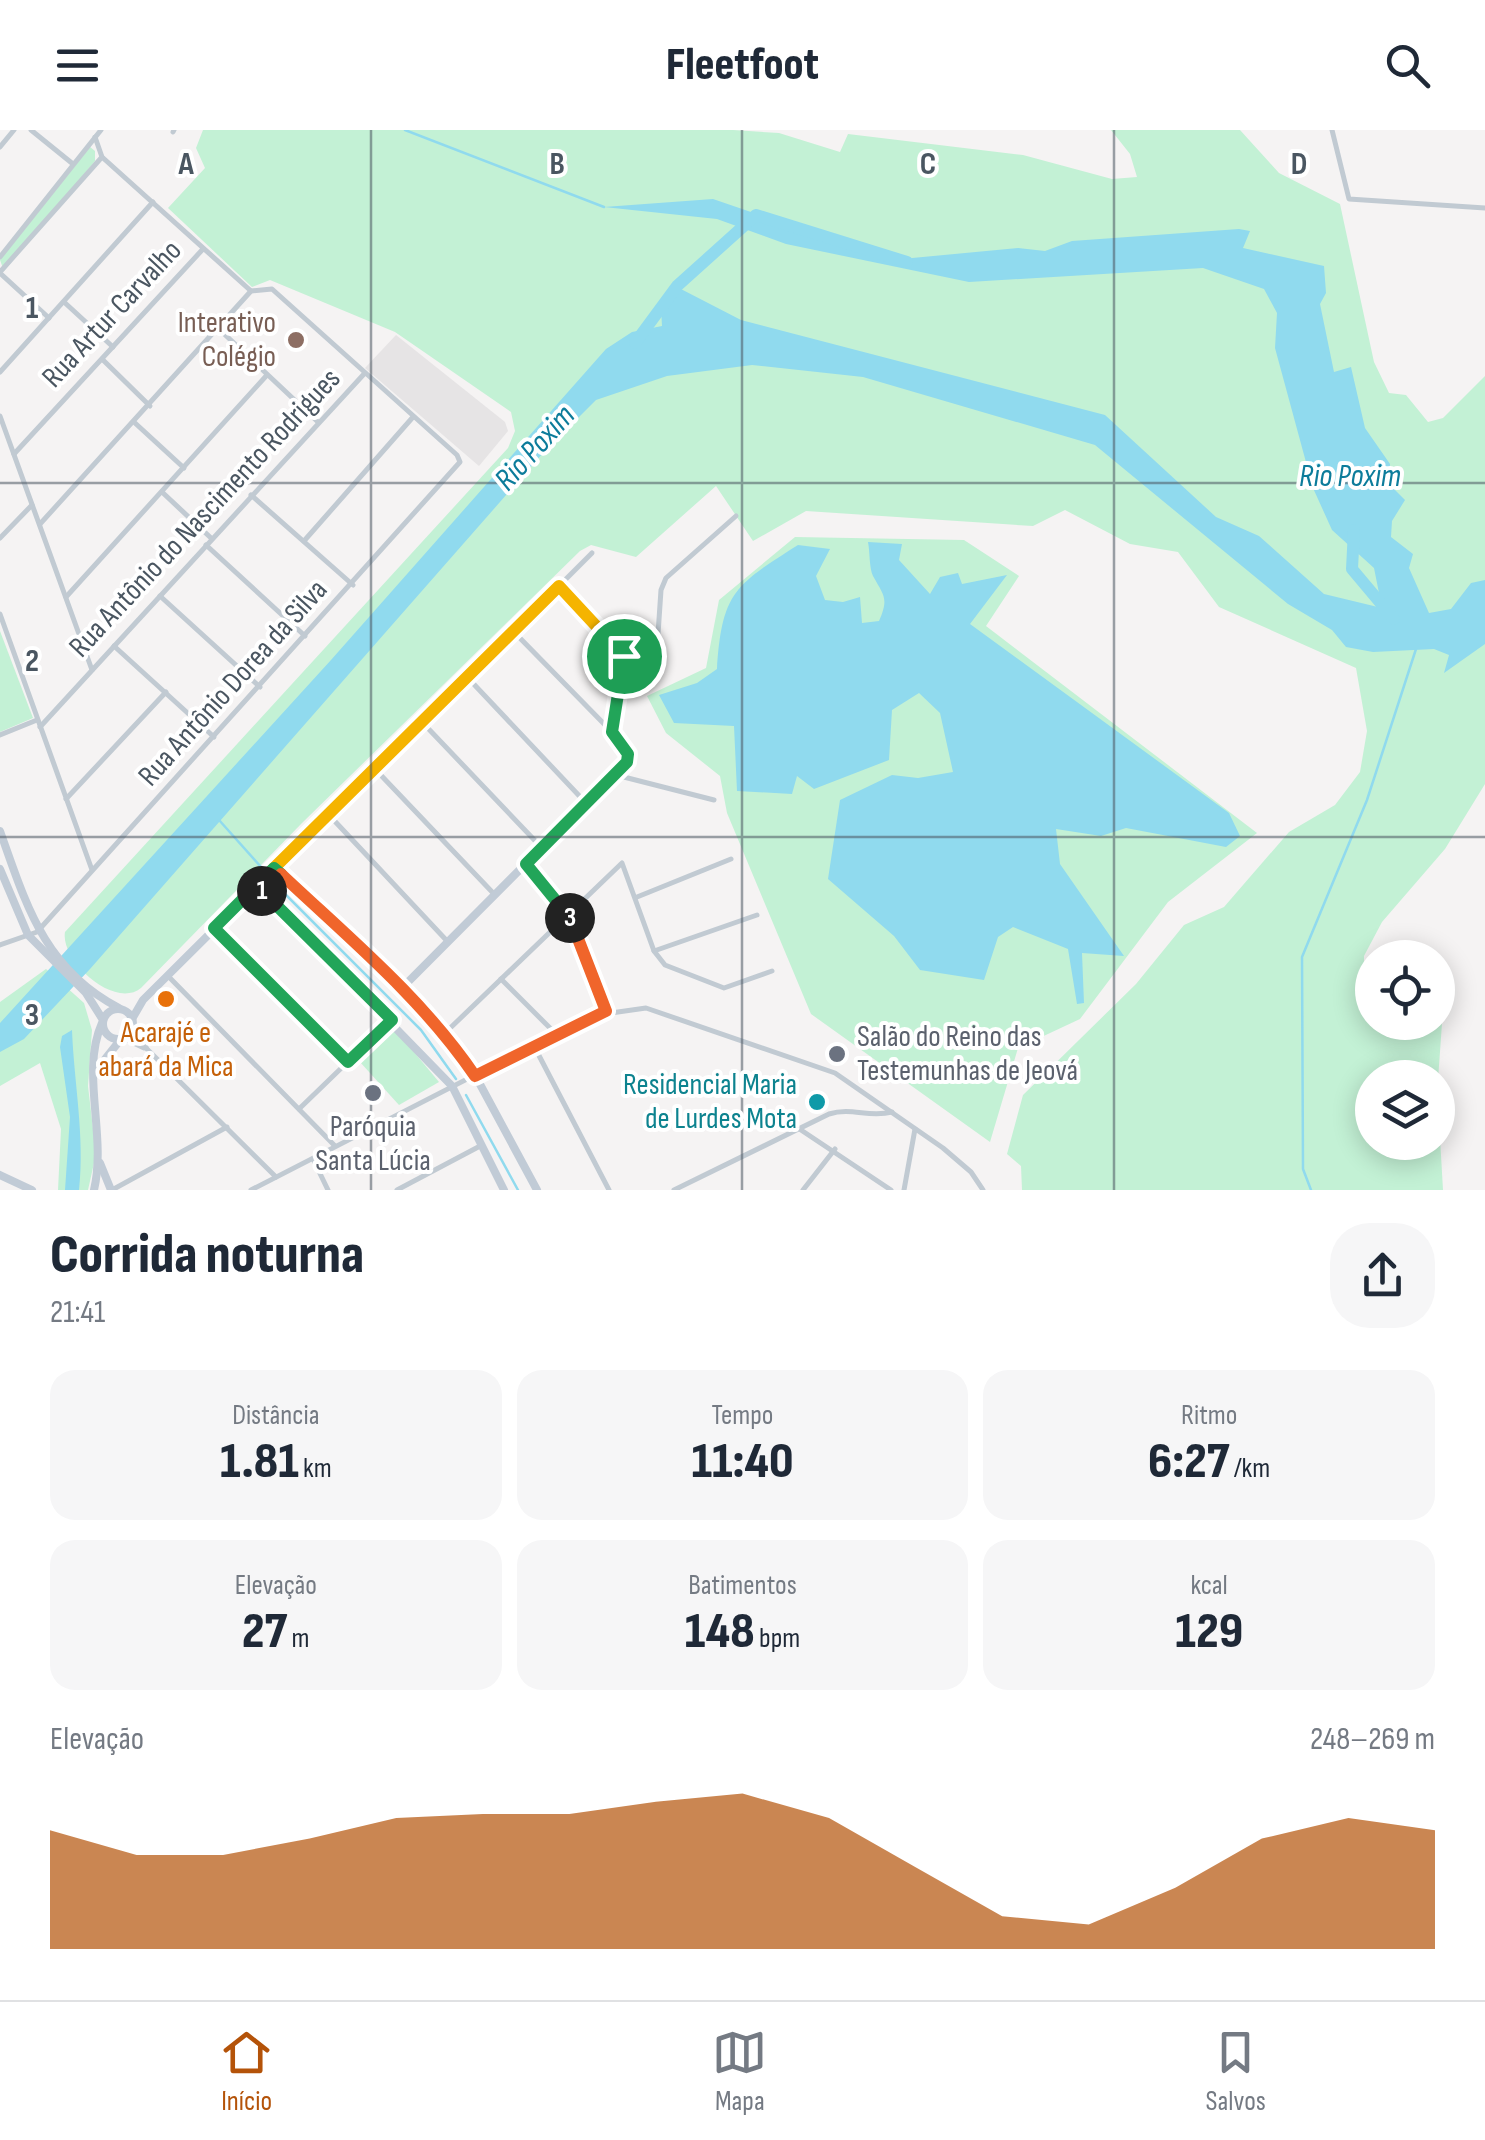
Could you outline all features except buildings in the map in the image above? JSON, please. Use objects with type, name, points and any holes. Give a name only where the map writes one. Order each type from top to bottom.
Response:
[{"type":"street","points":[[0,147],[14,130]]},
{"type":"street","points":[[32,130],[73,164]]},
{"type":"street","points":[[0,257],[101,130]]},
{"type":"street","points":[[1332,130],[1349,199],[1485,208]]},
{"type":"street","points":[[95,138],[102,158],[252,291]]},
{"type":"street","points":[[49,318],[0,273],[102,158]]},
{"type":"street","points":[[0,372],[154,202]]},
{"type":"street","name":"Rua Artur Carvalho","points":[[14,454],[203,249]]},
{"type":"street","points":[[40,524],[252,291],[272,289],[414,417],[304,541]]},
{"type":"street","points":[[64,302],[113,347]]},
{"type":"street","points":[[220,330],[318,422]]},
{"type":"street","points":[[102,359],[150,406]]},
{"type":"street","name":"Rua Antônio do Nascimento Rodrigues","points":[[39,724],[364,374]]},
{"type":"street","points":[[66,597],[266,375]]},
{"type":"street","points":[[0,416],[92,670]]},
{"type":"street","name":"Rua Antônio Dorea da Silva","points":[[32,934],[353,585],[460,462],[414,417]]},
{"type":"street","points":[[134,423],[184,468]]},
{"type":"street","points":[[162,492],[212,538]]},
{"type":"street","points":[[252,496],[353,585]]},
{"type":"street","points":[[0,538],[32,505]]},
{"type":"street","points":[[624,656],[657,649],[661,590],[666,578],[736,516]]},
{"type":"street","points":[[206,545],[305,636]]},
{"type":"street","points":[[94,1073],[122,1038],[143,1000],[592,552]]},
{"type":"street","points":[[559,586],[624,656]]},
{"type":"street","points":[[160,596],[260,687]]},
{"type":"street","points":[[0,614],[92,870]]},
{"type":"street","points":[[403,988],[616,776],[628,758],[612,732],[513,631]]},
{"type":"street","points":[[114,646],[214,736]]},
{"type":"street","points":[[612,732],[624,656]]},
{"type":"street","points":[[467,677],[586,803]]},
{"type":"street","points":[[66,800],[166,692]]},
{"type":"street","points":[[422,722],[542,848]]},
{"type":"street","points":[[0,735],[39,724]]},
{"type":"street","points":[[375,769],[496,895]]},
{"type":"street","points":[[616,776],[714,800]]},
{"type":"street","points":[[329,814],[448,942]]},
{"type":"street","points":[[0,832],[32,934]]},
{"type":"street","points":[[636,898],[731,860]]},
{"type":"street","points":[[446,1033],[622,863],[654,952],[672,969],[724,988],[772,972]]},
{"type":"street","points":[[526,864],[568,914],[606,1011]]},
{"type":"street","points":[[274,868],[446,1033],[475,1076],[537,1190]]},
{"type":"street","points":[[0,870],[32,934],[89,990],[120,1008],[133,1021],[146,1049]]},
{"type":"street","points":[[257,886],[392,1020],[452,1086],[504,1190]]},
{"type":"street","points":[[654,952],[757,915]]},
{"type":"street","points":[[214,928],[348,1062]]},
{"type":"street","points":[[0,945],[32,934]]},
{"type":"street","points":[[168,976],[335,1146]]},
{"type":"street","points":[[500,978],[555,1033]]},
{"type":"street","points":[[89,990],[108,1036],[146,1049],[276,1177]]},
{"type":"street","points":[[94,1190],[100,1163],[94,1048],[102,1021],[111,1010],[143,1000]]},
{"type":"street","points":[[251,1190],[555,1033],[606,1011],[660,1012],[843,1076],[971,1172],[983,1190]]},
{"type":"street","points":[[299,1109],[392,1020]]},
{"type":"street","points":[[534,1045],[609,1190]]},
{"type":"street","points":[[674,1190],[796,1127],[846,1110],[869,1118],[892,1112]]},
{"type":"street","points":[[100,1163],[111,1190],[227,1127]]},
{"type":"street","points":[[796,1127],[835,1149],[891,1190]]},
{"type":"street","points":[[904,1190],[916,1128]]},
{"type":"street","points":[[397,1190],[482,1145]]},
{"type":"street","points":[[804,1190],[835,1149]]},
{"type":"street","points":[[313,1159],[328,1190]]},
{"type":"street","points":[[0,1175],[32,1190]]},
{"type":"shaded area","points":[[396,335],[505,422],[508,431],[479,466],[365,368]]},
{"type":"green space","points":[[203,130],[733,130],[779,133],[840,152],[848,134],[1023,155],[1112,179],[1137,177],[1130,154],[1111,130],[1240,130],[1279,173],[1340,204],[1374,362],[1389,393],[1406,395],[1428,422],[1443,418],[1485,376],[1485,784],[1445,849],[1382,922],[1372,940],[1355,940],[1355,1040],[1441,1040],[1439,1060],[1355,1060],[1355,1160],[1441,1160],[1443,1190],[1022,1190],[1021,1166],[1007,1154],[1023,1095],[1136,984],[1184,925],[1224,907],[1289,832],[1335,805],[1360,772],[1367,731],[1356,668],[1219,607],[1178,552],[1130,544],[1065,510],[1033,526],[806,511],[753,541],[716,486],[636,557],[591,545],[580,551],[302,823],[141,988],[130,993],[117,992],[91,979],[71,956],[65,932],[508,448],[515,431],[511,412],[395,332],[270,280],[252,287],[168,208],[205,168],[196,148]]},
{"type":"green space","points":[[90,147],[95,151],[95,161],[4,271],[0,260]]},
{"type":"green space","points":[[795,537],[964,540],[1019,576],[986,626],[1257,833],[1168,902],[1080,1019],[1018,1048],[990,1142],[811,1014],[727,813],[720,776],[666,733],[647,696],[706,668],[719,600]]},
{"type":"green space","points":[[0,631],[33,718],[0,732]]},
{"type":"green space","points":[[46,969],[84,1003],[92,1030],[88,1086],[96,1154],[88,1190],[58,1190],[61,1129],[40,1063],[0,1086],[0,1002]]},
{"type":"green space","points":[[393,1027],[439,1082],[399,1105],[360,1062]]},
{"type":"water","name":"Rio Poxim","points":[[713,199],[891,260],[1018,248],[1045,251],[1072,241],[1239,229],[1250,231],[1243,248],[1324,266],[1326,293],[1320,304],[1334,372],[1351,367],[1365,428],[1390,464],[1389,484],[1405,500],[1392,521],[1391,537],[1413,554],[1409,568],[1429,613],[1451,609],[1471,583],[1485,580],[1485,644],[1444,673],[1449,655],[1434,649],[1373,652],[1346,647],[1332,630],[1288,604],[1095,445],[863,377],[752,365],[667,376],[596,400],[543,453],[90,969],[24,1039],[0,1052],[0,1023],[331,660],[606,349],[632,332],[662,326],[661,308],[677,287],[741,320],[1105,415],[1216,517],[1259,536],[1324,594],[1382,608],[1374,568],[1332,530],[1313,488],[1275,348],[1277,313],[1264,289],[1203,268],[969,282],[786,244],[717,219],[604,207]]},
{"type":"water","points":[[868,542],[902,544],[899,560],[930,594],[940,577],[958,573],[962,584],[1007,575],[970,624],[1229,813],[1240,836],[1226,847],[1126,828],[1101,836],[1056,829],[1060,864],[1124,956],[1082,953],[1084,1003],[1077,1004],[1068,949],[1013,927],[998,937],[984,980],[920,970],[894,936],[828,879],[840,800],[892,775],[918,778],[953,772],[940,713],[919,693],[892,710],[889,760],[814,789],[797,776],[792,794],[737,791],[734,726],[674,723],[659,695],[697,683],[717,669],[723,623],[736,593],[759,570],[798,545],[830,549],[816,576],[825,600],[843,602],[860,597],[862,623],[879,621],[884,597],[872,573]]},
{"type":"water","points":[[72,1030],[81,1170],[79,1190],[65,1190],[70,1117],[60,1047],[62,1036]]},
{"type":"waterway","points":[[405,130],[604,207]]},
{"type":"waterway","name":"Rio Poxim","points":[[635,343],[677,286],[756,215],[907,262]]},
{"type":"waterway","name":"Rio Poxim","points":[[1354,530],[1352,569],[1394,619]]},
{"type":"waterway","points":[[1311,1190],[1303,1169],[1302,957],[1367,800],[1416,649]]},
{"type":"waterway","points":[[219,820],[261,867]]},
{"type":"waterway","points":[[271,880],[421,1030],[456,1079]]},
{"type":"waterway","points":[[466,1095],[518,1190]]},
{"type":"place","name":"Interativo Colégio","points":[[296,340]]},
{"type":"place","name":"Acarajé e abará da Mica","points":[[166,999]]},
{"type":"place","name":"Salão do Reino das Testemunhas de Jeová","points":[[837,1054]]},
{"type":"place","name":"Paróquia Santa Lúcia","points":[[373,1093]]},
{"type":"place","name":"Residencial Maria de Lurdes Mota","points":[[817,1102]]},
{"type":"route","points":[[624,656],[559,586],[274,868],[257,886],[392,1020],[348,1062],[214,928],[274,868],[403,988],[446,1033],[475,1076],[606,1011],[568,914],[526,864],[627,762],[628,754],[612,732],[624,656]]}]
